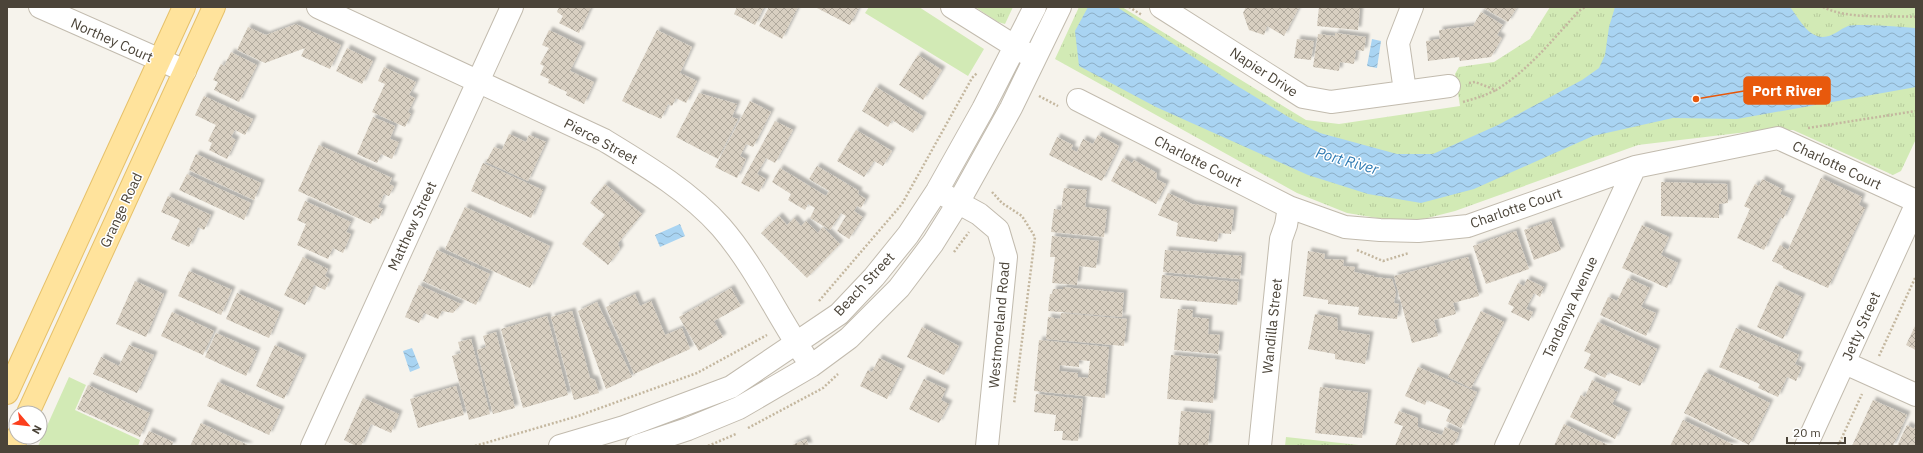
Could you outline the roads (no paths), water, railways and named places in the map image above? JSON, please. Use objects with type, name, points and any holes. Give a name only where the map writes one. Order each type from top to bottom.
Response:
[{"type":"main road","name":"Grange Road","points":[[7,393],[184,7]]},
{"type":"main road","name":"Grange Road","points":[[32,405],[214,7]]},
{"type":"street","name":"Northey Court","points":[[40,7],[185,71]]},
{"type":"street","name":"Pierce Street","points":[[318,7],[604,140],[647,166],[691,198],[721,227],[746,260],[811,366]]},
{"type":"street","name":"Matthew Street","points":[[312,446],[512,7]]},
{"type":"street","points":[[952,7],[1014,47],[1037,58]]},
{"type":"street","name":"Beach Street","points":[[560,446],[624,426],[732,387],[839,314],[874,277],[908,235],[937,191],[983,109],[1035,7]]},
{"type":"street","name":"Beach Street","points":[[637,446],[688,429],[738,408],[811,366],[850,338],[899,288],[933,243],[958,203],[1037,58],[1060,7]]},
{"type":"street","name":"Napier Drive","points":[[1161,7],[1303,97],[1331,102],[1449,86]]},
{"type":"street","points":[[1405,91],[1398,43],[1412,7]]},
{"type":"street","name":"Charlotte Court","points":[[1070,104],[1289,208],[1345,227],[1418,231],[1468,226],[1635,167],[1778,138],[1916,202]]},
{"type":"street","name":"Tandanya Avenue","points":[[1506,446],[1635,167]]},
{"type":"street","name":"Westmoreland Road","points":[[937,191],[980,214],[998,230],[1006,258],[987,446]]},
{"type":"street","name":"Jetty Street","points":[[1806,446],[1916,205]]},
{"type":"street","name":"Wandilla Street","points":[[1260,446],[1281,239],[1286,225],[1289,208]]},
{"type":"street","points":[[1845,363],[1916,395]]},
{"type":"water","name":"Port River","points":[[1088,7],[1117,7],[1234,84],[1295,121],[1320,133],[1397,154],[1433,154],[1498,125],[1582,80],[1599,68],[1605,55],[1609,27],[1615,7],[1790,7],[1809,31],[1822,37],[1830,36],[1848,26],[1853,25],[1916,28],[1916,87],[1737,119],[1673,118],[1593,136],[1474,189],[1421,203],[1368,194],[1308,175],[1156,107],[1079,66],[1075,31]]},
{"type":"water","points":[[1372,39],[1381,41],[1377,68],[1367,66]]},
{"type":"water","points":[[680,224],[685,236],[660,247],[655,235]]},
{"type":"water","points":[[412,348],[420,368],[410,372],[403,351]]},
{"type":"place","name":"Port River","points":[[1696,99]]}]
